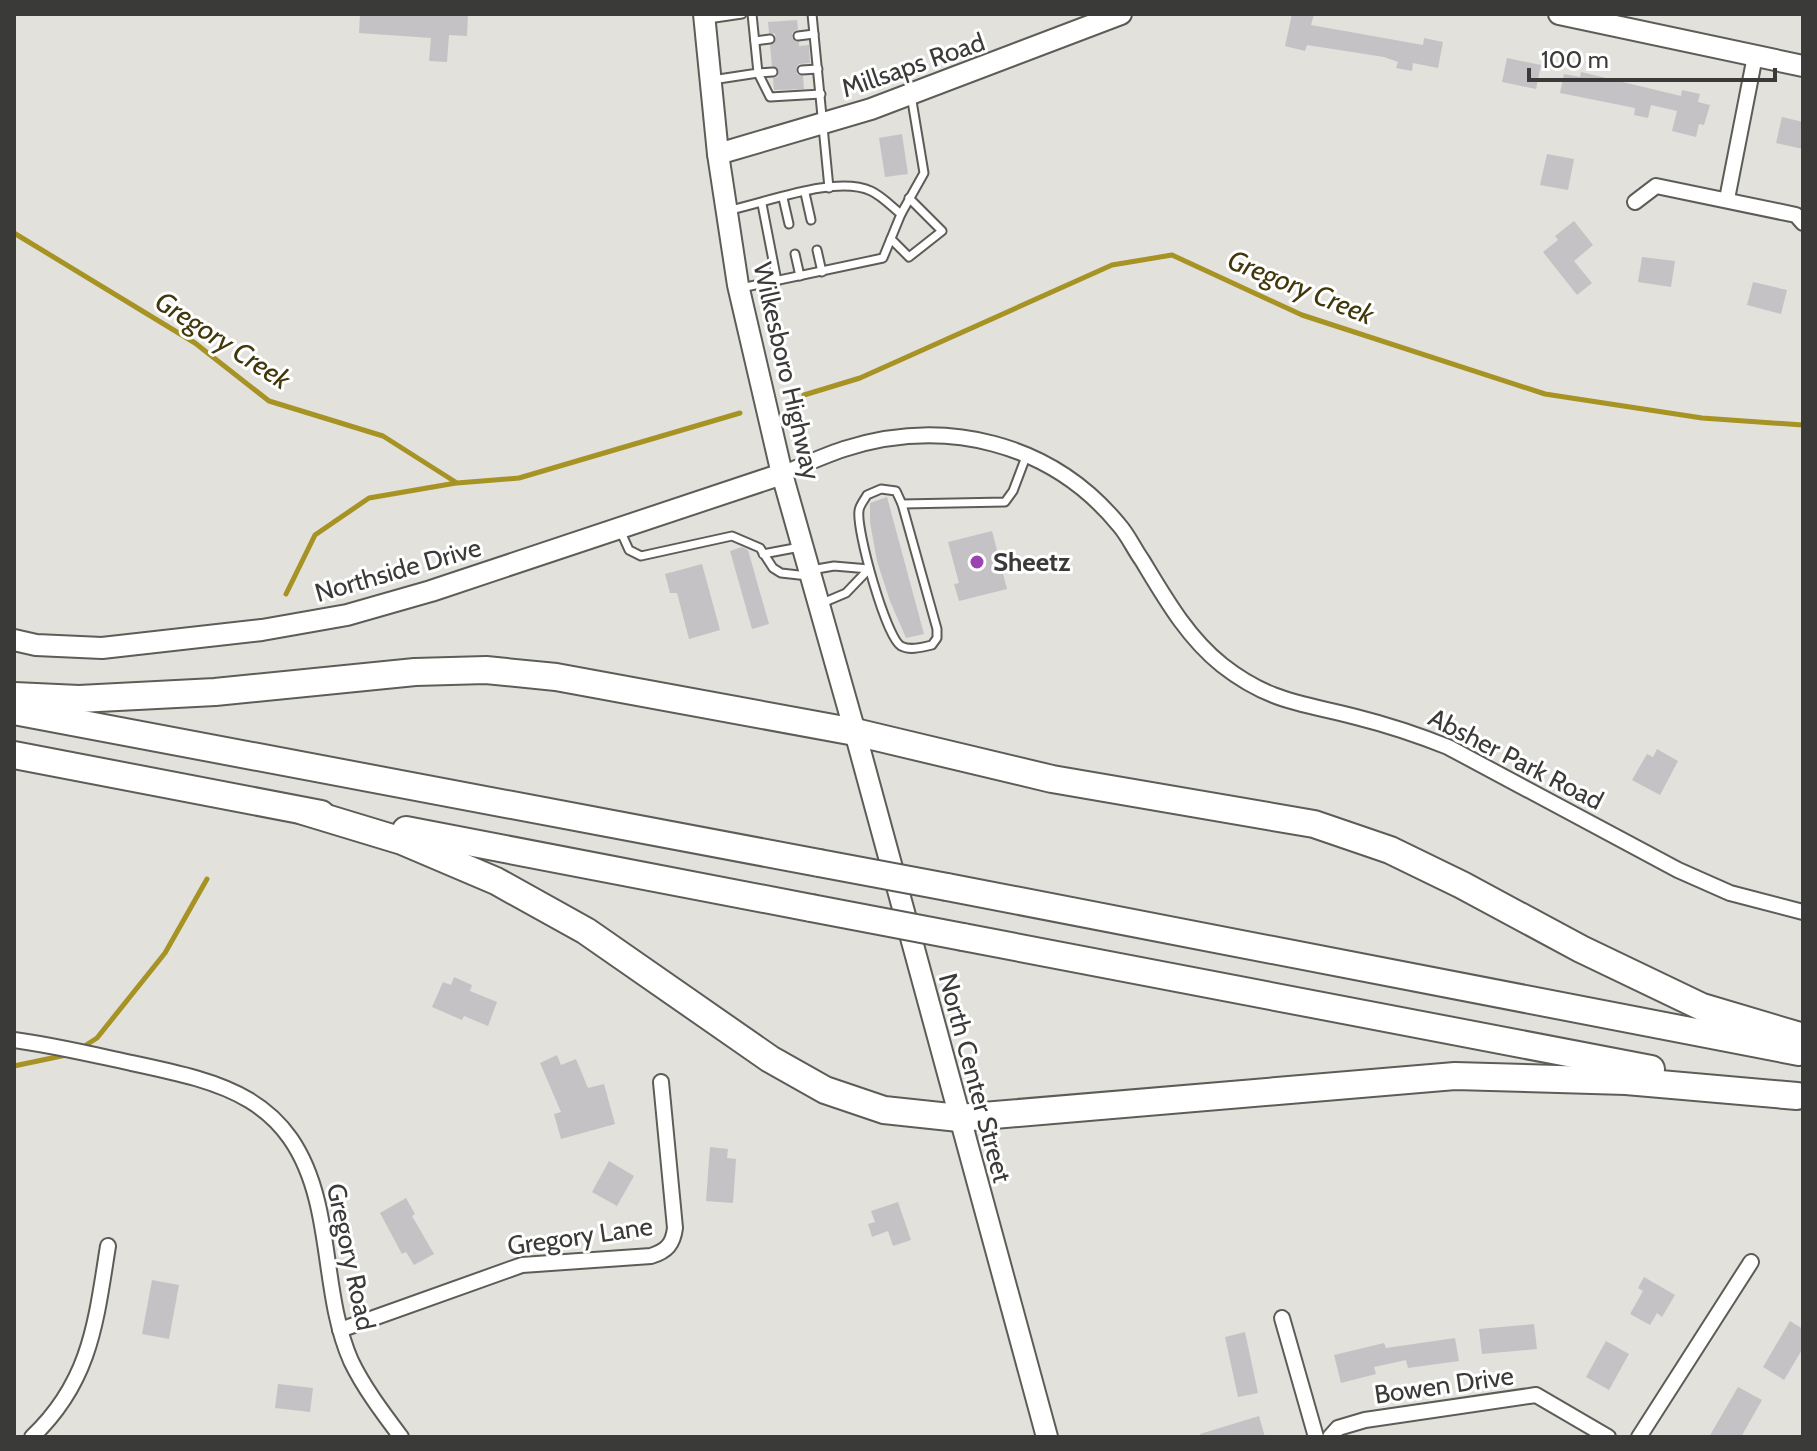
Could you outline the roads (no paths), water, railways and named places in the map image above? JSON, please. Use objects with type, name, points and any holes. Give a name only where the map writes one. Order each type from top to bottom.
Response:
[{"type":"highway","points":[[14,696],[79,699],[215,692],[415,672],[486,670],[556,677],[855,732],[1052,779],[1314,824],[1390,850],[1581,949],[1702,1007],[1803,1037]]},
{"type":"highway","points":[[14,711],[1803,1052]]},
{"type":"highway","points":[[14,755],[1800,1097]]},
{"type":"highway","points":[[303,811],[402,841],[496,881],[586,931],[770,1059],[825,1090],[884,1110],[959,1118],[1455,1076],[1626,1081],[1800,1097]]},
{"type":"street","name":"Millsaps Road","points":[[718,154],[911,95],[1121,14]]},
{"type":"street","points":[[1559,14],[1803,66]]},
{"type":"street","name":"Wilkesboro Highway","points":[[704,17],[718,154],[739,289],[782,474],[855,732]]},
{"type":"street","points":[[1727,199],[1755,56]]},
{"type":"street","points":[[1635,202],[1656,186],[1796,215],[1803,223]]},
{"type":"street","name":"Absher Park Road","points":[[782,474],[846,448],[896,439],[947,435],[983,439],[1027,454],[1053,468],[1092,497],[1120,526],[1195,642],[1256,688],[1287,702],[1356,717],[1424,737],[1678,870],[1730,893],[1803,912]]},
{"type":"street","name":"Northside Drive","points":[[14,640],[36,645],[102,648],[262,630],[347,615],[431,591],[782,474]]},
{"type":"street","name":"North Center Street","points":[[855,732],[1047,1437]]},
{"type":"street","name":"Gregory Road","points":[[14,1040],[200,1077],[242,1093],[277,1121],[303,1158],[317,1200],[340,1330],[351,1361],[401,1437]]},
{"type":"street","name":"Gregory Lane","points":[[340,1330],[522,1265],[651,1256],[664,1251],[673,1241],[675,1228],[661,1082]]},
{"type":"street","points":[[32,1437],[66,1397],[86,1358],[97,1315],[108,1246]]},
{"type":"street","points":[[1639,1437],[1751,1262]]},
{"type":"street","points":[[1282,1318],[1316,1437]]},
{"type":"street","name":"Bowen Drive","points":[[1330,1437],[1338,1428],[1365,1420],[1536,1395],[1608,1437]]},
{"type":"lane","points":[[704,17],[742,14]]},
{"type":"lane","points":[[752,14],[758,73],[770,97],[821,94]]},
{"type":"lane","points":[[812,14],[829,188]]},
{"type":"lane","points":[[798,36],[814,34]]},
{"type":"lane","points":[[755,41],[770,39]]},
{"type":"lane","points":[[802,70],[818,69]]},
{"type":"lane","points":[[710,80],[773,72]]},
{"type":"lane","points":[[739,289],[883,258],[901,214],[924,173],[911,95]]},
{"type":"lane","points":[[727,211],[829,188],[852,186],[873,192],[901,214]]},
{"type":"lane","points":[[805,193],[811,220]]},
{"type":"lane","points":[[783,198],[789,224]]},
{"type":"lane","points":[[891,239],[909,257],[942,231],[909,198]]},
{"type":"lane","points":[[762,204],[777,281]]},
{"type":"lane","points":[[817,250],[822,272]]},
{"type":"lane","points":[[795,254],[800,276]]},
{"type":"lane","points":[[902,504],[1005,502],[1013,491],[1027,454]]},
{"type":"lane","points":[[881,489],[896,491],[937,629],[937,638],[932,645],[913,649],[901,646],[890,634],[869,569],[859,511],[867,495],[881,489]]},
{"type":"lane","points":[[619,528],[629,550],[641,556],[732,536],[752,544],[781,573],[810,573],[834,566],[869,569]]},
{"type":"lane","points":[[763,554],[803,546]]},
{"type":"lane","points":[[818,605],[846,593],[869,569]]},
{"type":"waterway","name":"Gregory Creek","points":[[14,233],[195,343],[269,401],[383,436],[457,483],[519,478],[740,413]]},
{"type":"waterway","name":"Gregory Creek","points":[[804,395],[860,378],[1112,265],[1172,255],[1302,315],[1545,394],[1702,418],[1803,425]]},
{"type":"waterway","points":[[286,594],[315,535],[369,498],[456,483]]},
{"type":"waterway","points":[[80,1049],[97,1038],[165,953],[207,879]]},
{"type":"waterway","points":[[14,1066],[71,1054]]},
{"type":"place","name":"Sheetz","points":[[977,562]]}]
